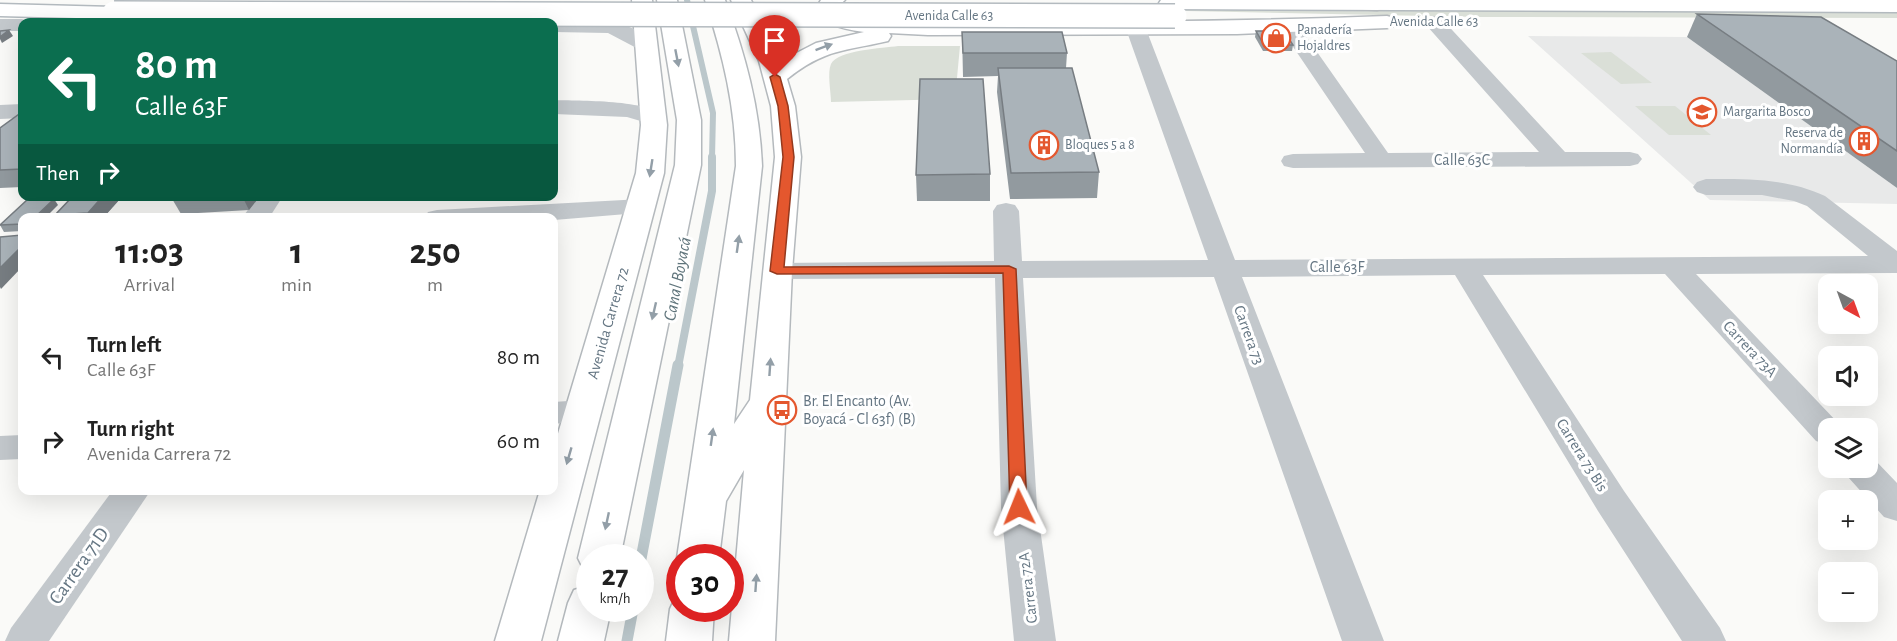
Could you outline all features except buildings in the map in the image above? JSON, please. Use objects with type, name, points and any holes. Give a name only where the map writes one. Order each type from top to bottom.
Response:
[{"type":"main road","name":"Avenida Calle 63","points":[[120,6],[132,0],[1386,13],[1897,6]]},
{"type":"main road","name":"Avenida Carrera 72","points":[[558,458],[568,412],[642,207],[654,145],[654,118],[642,0]]},
{"type":"main road","points":[[602,544],[688,165],[689,120],[667,0]]},
{"type":"main road","points":[[700,544],[749,148],[744,97],[715,0]]},
{"type":"main road","points":[[741,0],[770,61],[775,77],[783,106],[788,157],[777,271],[752,641]]},
{"type":"main road","points":[[834,0],[825,6],[824,11],[836,20],[847,23],[899,28],[975,30],[1289,26],[1386,13]]},
{"type":"main road","points":[[1313,0],[1386,13]]},
{"type":"main road","name":"Avenida Calle 63","points":[[0,10],[120,6],[1172,10]]},
{"type":"main road","name":"Avenida Calle 63","points":[[1386,13],[1434,22],[1819,25],[1897,23]]},
{"type":"main road","points":[[775,77],[807,54],[839,42],[884,35],[975,30]]},
{"type":"main road","points":[[704,503],[768,402]]},
{"type":"main road","name":"Avenida Carrera 72","points":[[518,641],[550,495]]},
{"type":"main road","points":[[581,641],[586,622]]},
{"type":"main road","points":[[689,641],[691,622]]},
{"type":"street","points":[[541,18],[565,12],[581,0]]},
{"type":"street","points":[[1434,22],[1558,159]]},
{"type":"street","points":[[0,25],[18,25]]},
{"type":"street","points":[[558,26],[612,27],[627,32],[646,47]]},
{"type":"street","points":[[1289,26],[1381,160]]},
{"type":"street","name":"Carrera 73","points":[[1136,29],[1363,641]]},
{"type":"street","points":[[595,107],[628,96],[650,83]]},
{"type":"street","points":[[558,107],[629,110],[654,118]]},
{"type":"street","points":[[0,112],[18,123]]},
{"type":"street","name":"Calle 63C","points":[[1293,161],[1630,159]]},
{"type":"street","points":[[1706,187],[1778,188],[1804,195],[1816,201],[1897,265]]},
{"type":"street","points":[[259,213],[268,201]]},
{"type":"street","points":[[530,213],[642,207]]},
{"type":"street","name":"Carrera 72A","points":[[1006,211],[1019,507],[1035,641]]},
{"type":"street","name":"Carrera 73A","points":[[1672,265],[1818,423]]},
{"type":"street","name":"Calle 63F","points":[[777,271],[1897,265]]},
{"type":"street","name":"Carrera 73 Bis","points":[[1464,267],[1611,501],[1706,641]]},
{"type":"street","points":[[0,448],[18,447]]},
{"type":"street","points":[[1870,478],[1897,507]]},
{"type":"street","name":"Carrera 71D","points":[[26,641],[129,495]]},
{"type":"shaded area","points":[[1185,9],[1897,10],[1897,18],[1480,17],[1186,11]]},
{"type":"shaded area","name":"Margarita Bosco","points":[[1528,36],[1687,37],[1897,188],[1897,204],[1710,200]]},
{"type":"shaded area","points":[[898,46],[960,46],[955,99],[831,102],[829,72],[835,59],[862,50]]},
{"type":"shaded area","points":[[1611,52],[1652,83],[1621,84],[1581,53]]},
{"type":"shaded area","points":[[1635,106],[1675,106],[1711,135],[1669,135]]},
{"type":"waterway","name":"Canal Boyacá","points":[[687,0],[713,113],[712,158]]},
{"type":"waterway","name":"Canal Boyacá","points":[[678,367],[712,191],[712,158]]},
{"type":"waterway","name":"Canal Boyacá","points":[[644,544],[678,365]]},
{"type":"waterway","name":"Canal Boyacá","points":[[627,641],[631,622]]},
{"type":"place","name":"Panadería Hojaldres","points":[[1276,38]]},
{"type":"place","name":"Margarita Bosco","points":[[1702,112]]},
{"type":"place","name":"Reserva de Normandía","points":[[1864,141]]},
{"type":"place","name":"Bloques 5 a 8","points":[[1044,145]]},
{"type":"place","name":"Br. El Encanto (Av. Boyacá - Cl 63f) (B)","points":[[782,410]]},
{"type":"route","points":[[775,77],[783,106],[788,157],[777,271],[1009,269],[1019,507]]}]
